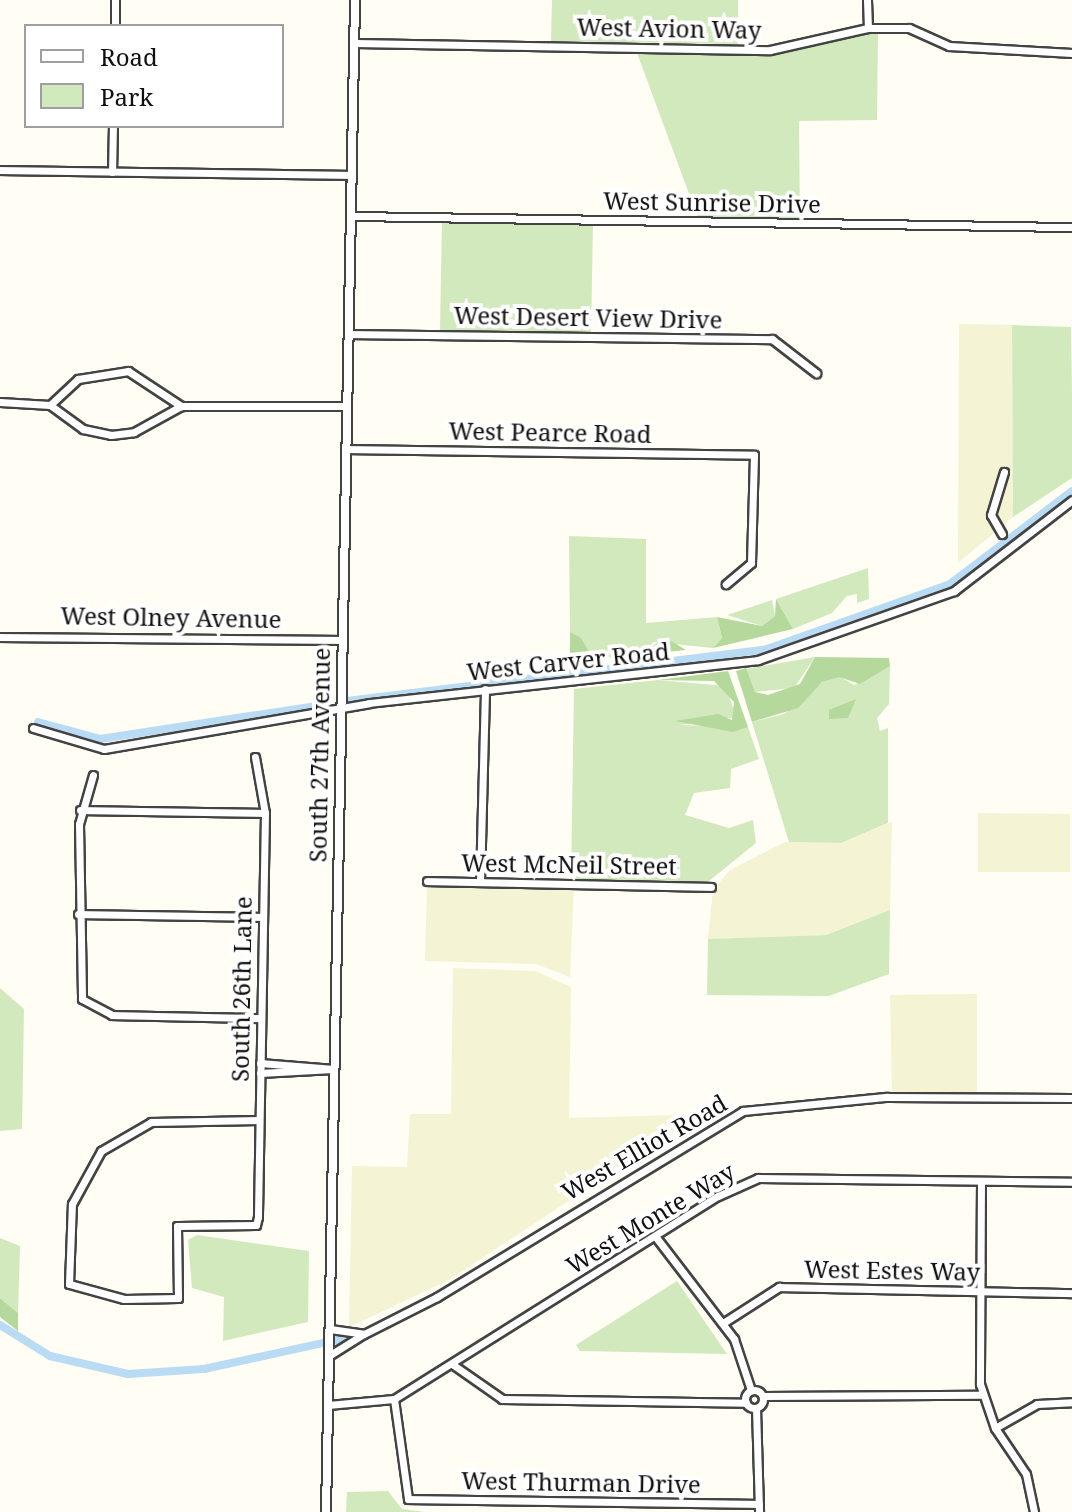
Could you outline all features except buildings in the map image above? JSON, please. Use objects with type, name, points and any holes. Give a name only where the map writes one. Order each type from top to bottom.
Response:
[{"type":"street","points":[[115,0],[115,24]]},
{"type":"street","name":"South 27th Avenue","points":[[326,1512],[339,708],[355,0]]},
{"type":"street","points":[[867,0],[868,28]]},
{"type":"street","name":"West Avion Way","points":[[355,43],[770,50],[868,28],[909,28],[949,46],[988,51],[1072,53]]},
{"type":"street","points":[[112,172],[113,128]]},
{"type":"street","points":[[0,170],[352,175]]},
{"type":"street","name":"West Sunrise Drive","points":[[352,216],[1072,227]]},
{"type":"street","name":"West Desert View Drive","points":[[349,334],[772,339],[816,373]]},
{"type":"street","points":[[50,405],[78,379],[128,371],[181,406]]},
{"type":"street","points":[[0,402],[50,405],[83,429],[111,435],[134,432],[181,406],[346,406]]},
{"type":"street","name":"West Pearce Road","points":[[346,449],[754,455],[751,563],[726,584]]},
{"type":"street","points":[[1002,534],[991,515],[1004,472]]},
{"type":"street","name":"West Carver Road","points":[[33,728],[104,749],[339,708],[768,657],[954,591],[1072,500]]},
{"type":"street","name":"West Olney Avenue","points":[[0,637],[341,640]]},
{"type":"street","points":[[480,882],[485,689]]},
{"type":"street","name":"South 26th Lane","points":[[255,757],[265,813],[259,1120],[256,1225],[177,1226],[178,1298],[124,1299],[69,1284],[72,1204],[101,1151],[151,1122],[259,1120]]},
{"type":"street","points":[[93,775],[80,810],[78,980],[87,1006],[112,1015],[261,1018]]},
{"type":"street","points":[[80,810],[265,813]]},
{"type":"street","name":"West McNeil Street","points":[[427,881],[711,887]]},
{"type":"street","points":[[78,914],[263,917]]},
{"type":"street","points":[[260,1063],[334,1069]]},
{"type":"street","points":[[260,1073],[334,1069]]},
{"type":"street","name":"West Elliot Road","points":[[330,1352],[743,1111],[900,1097],[1072,1098]]},
{"type":"street","name":"West Monte Way","points":[[328,1405],[394,1399],[655,1236],[758,1178],[1072,1182]]},
{"type":"street","points":[[981,1181],[982,1395],[995,1428],[1026,1474],[1034,1512]]},
{"type":"street","points":[[655,1236],[723,1323],[751,1390],[763,1396],[982,1395]]},
{"type":"street","name":"West Estes Way","points":[[723,1323],[779,1287],[1072,1293]]},
{"type":"street","points":[[330,1333],[364,1334]]},
{"type":"street","points":[[452,1364],[502,1399],[746,1403],[756,1408]]},
{"type":"street","points":[[746,1403],[751,1390]]},
{"type":"street","points":[[759,1508],[756,1408],[763,1396]]},
{"type":"street","name":"West Thurman Drive","points":[[394,1399],[403,1497],[759,1508]]},
{"type":"street","points":[[995,1428],[1042,1402],[1072,1402]]},
{"type":"green space","points":[[552,0],[738,0],[738,44],[551,41]]},
{"type":"green space","points":[[878,32],[877,120],[799,121],[800,220],[698,218],[637,53],[770,54]]},
{"type":"green space","points":[[442,221],[593,223],[591,334],[440,330]]},
{"type":"green space","points":[[959,324],[1012,325],[1013,517],[958,563]]},
{"type":"green space","points":[[1012,325],[1071,327],[1072,396],[1072,478],[1013,517]]},
{"type":"green space","points":[[569,536],[646,539],[646,623],[717,617],[722,638],[713,648],[653,642],[645,654],[593,659],[570,632]]},
{"type":"green space","points":[[868,568],[869,599],[857,603],[857,594],[847,596],[832,613],[793,629],[776,599]]},
{"type":"green space","points":[[776,599],[793,629],[713,648],[722,638],[717,617],[762,626],[775,616]]},
{"type":"green space","points":[[772,600],[775,616],[762,626],[727,615]]},
{"type":"green space","points":[[570,632],[581,638],[593,659],[570,662]]},
{"type":"green space","points":[[661,639],[671,641],[686,650],[645,654]]},
{"type":"green space","points":[[815,657],[794,688],[755,692],[746,669]]},
{"type":"green space","points":[[815,657],[889,658],[890,666],[860,684],[839,677],[822,682],[798,708],[752,722],[736,671],[746,668],[755,692],[768,695],[800,684]]},
{"type":"green space","points":[[890,666],[889,704],[877,718],[880,731],[888,728],[888,823],[841,843],[789,842],[752,722],[784,714],[822,682],[839,676],[854,685]]},
{"type":"green space","points":[[728,671],[748,727],[733,732],[675,721],[718,714],[732,720],[734,702],[714,681],[658,680]]},
{"type":"green space","points":[[658,680],[726,686],[736,717],[680,725],[748,727],[759,759],[731,769],[730,788],[694,793],[685,815],[729,828],[753,820],[756,843],[704,885],[571,879],[574,689]]},
{"type":"green space","points":[[856,699],[848,718],[829,719],[829,710]]},
{"type":"green space","points":[[978,813],[1070,814],[1070,872],[978,872]]},
{"type":"green space","points":[[892,822],[890,910],[826,935],[708,939],[713,890],[730,870],[785,842],[841,843]]},
{"type":"green space","points":[[427,884],[574,886],[570,977],[536,964],[425,961]]},
{"type":"green space","points":[[890,910],[889,974],[829,996],[707,995],[708,939],[826,935]]},
{"type":"green space","points":[[453,968],[535,971],[571,987],[569,1118],[676,1115],[686,1123],[449,1280],[349,1327],[352,1166],[407,1167],[410,1114],[451,1114]]},
{"type":"green space","points":[[0,988],[24,1009],[22,1129],[0,1131]]},
{"type":"green space","points":[[977,994],[977,1093],[892,1094],[890,995]]},
{"type":"green space","points":[[197,1235],[309,1251],[308,1322],[223,1341],[224,1297],[192,1288],[188,1240]]},
{"type":"green space","points":[[0,1238],[20,1246],[18,1313],[0,1298]]},
{"type":"green space","points":[[677,1281],[727,1354],[580,1351],[576,1345]]},
{"type":"green space","points":[[0,1298],[18,1313],[18,1331],[0,1317]]},
{"type":"green space","points":[[388,1491],[402,1509],[425,1512],[346,1512],[347,1492]]},
{"type":"waterway","points":[[347,701],[764,650],[950,584],[1072,491]]},
{"type":"waterway","points":[[38,722],[100,739],[321,705]]},
{"type":"waterway","points":[[0,1325],[50,1356],[128,1374],[204,1369],[342,1339]]}]
